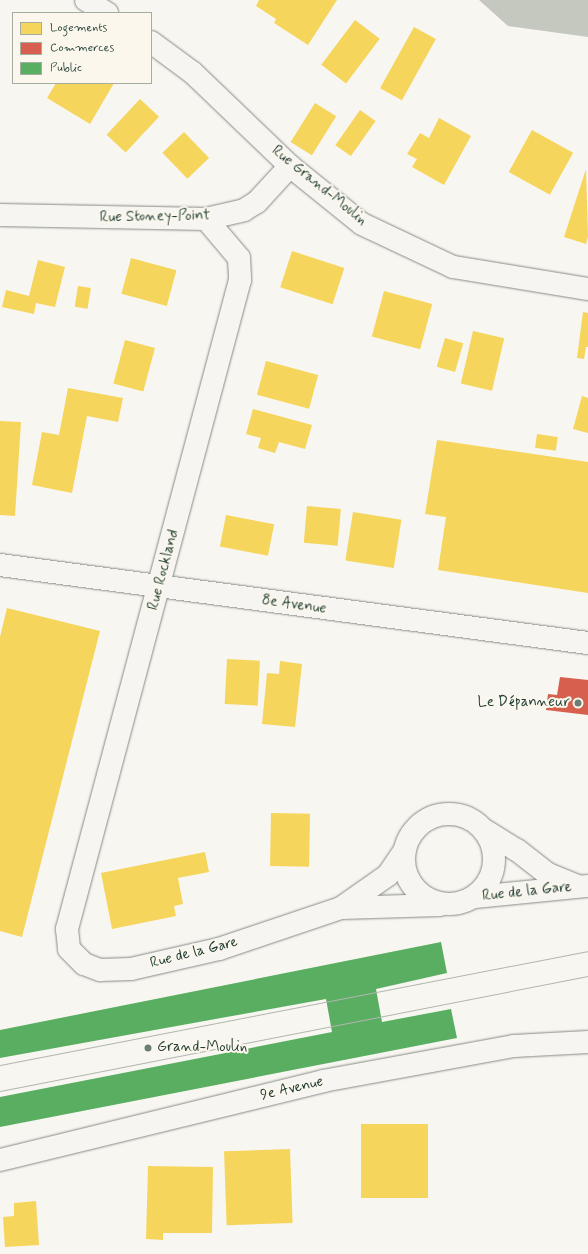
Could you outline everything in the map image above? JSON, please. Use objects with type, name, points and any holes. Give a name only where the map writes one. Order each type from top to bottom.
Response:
[{"type":"street","points":[[86,0],[106,12]]},
{"type":"street","name":"Rue Grand-Moulin","points":[[152,43],[193,73],[290,166],[362,224],[453,266],[588,289]]},
{"type":"street","name":"Rue Stoney-Point","points":[[0,215],[206,219],[244,210],[257,202],[290,166]]},
{"type":"street","name":"Rue Rockland","points":[[68,929],[160,587],[240,280],[239,258],[206,219]]},
{"type":"street","name":"8e Avenue","points":[[0,565],[588,643]]},
{"type":"street","points":[[447,813],[462,815],[475,821],[486,831],[492,844],[495,858],[493,873],[486,886],[475,897],[461,903],[445,905],[431,901],[418,892],[409,880],[404,866],[405,850],[410,836],[420,824],[433,816],[447,813]]},
{"type":"street","name":"Rue de la Gare","points":[[486,831],[517,850],[548,874],[584,886]]},
{"type":"street","name":"Rue de la Gare","points":[[68,929],[69,949],[84,964],[100,970],[131,969],[219,949],[341,908],[388,875],[405,850]]},
{"type":"street","name":"Rue de la Gare","points":[[475,897],[584,886]]},
{"type":"street","name":"Rue de la Gare","points":[[341,908],[445,905]]},
{"type":"street","name":"9e Avenue","points":[[0,1160],[331,1080],[514,1046],[588,1042]]},
{"type":"shaded area","points":[[479,0],[588,0],[588,37],[508,26]]},
{"type":"building: Logements","points":[[259,0],[337,0],[308,45],[274,23],[276,19],[256,6]]},
{"type":"building: Logements","points":[[355,20],[380,39],[346,83],[321,65]]},
{"type":"building: Logements","points":[[414,27],[436,39],[402,100],[380,88]]},
{"type":"building: Logements","points":[[55,84],[113,84],[90,124],[47,98]]},
{"type":"building: Logements","points":[[140,99],[159,117],[126,153],[107,135]]},
{"type":"building: Logements","points":[[315,103],[336,116],[312,155],[291,142]]},
{"type":"building: Logements","points":[[360,110],[376,121],[351,156],[335,145]]},
{"type":"building: Logements","points":[[439,118],[471,136],[444,185],[412,167],[417,159],[407,154],[420,133],[429,138]]},
{"type":"building: Logements","points":[[532,130],[573,153],[550,195],[509,172]]},
{"type":"building: Logements","points":[[184,132],[209,158],[187,179],[162,153]]},
{"type":"building: Logements","points":[[586,169],[588,237],[586,244],[564,237]]},
{"type":"building: Logements","points":[[292,251],[344,268],[333,304],[280,287]]},
{"type":"building: Logements","points":[[131,258],[176,270],[167,306],[121,294]]},
{"type":"building: Logements","points":[[38,260],[65,267],[55,307],[36,303],[34,314],[2,307],[6,290],[29,296]]},
{"type":"building: Logements","points":[[78,286],[91,288],[88,309],[75,307]]},
{"type":"building: Logements","points":[[384,291],[432,304],[420,349],[372,336]]},
{"type":"building: Logements","points":[[583,312],[588,313],[588,347],[586,347],[584,359],[577,358]]},
{"type":"building: Logements","points":[[473,331],[504,338],[492,391],[461,384]]},
{"type":"building: Logements","points":[[445,338],[463,343],[455,372],[437,367]]},
{"type":"building: Logements","points":[[125,340],[155,348],[143,391],[113,383]]},
{"type":"building: Logements","points":[[266,361],[318,375],[309,409],[257,395]]},
{"type":"building: Logements","points":[[68,388],[123,398],[118,422],[87,416],[72,493],[32,485],[42,432],[59,435]]},
{"type":"building: Logements","points":[[582,396],[588,398],[588,433],[573,429]]},
{"type":"building: Logements","points":[[253,409],[312,425],[305,449],[279,442],[275,453],[258,448],[261,438],[246,434]]},
{"type":"building: Logements","points":[[0,421],[21,422],[15,516],[0,515]]},
{"type":"building: Logements","points":[[537,434],[558,437],[556,451],[535,448]]},
{"type":"building: Logements","points":[[437,440],[588,462],[588,593],[438,570],[446,517],[425,514]]},
{"type":"building: Logements","points":[[307,506],[341,509],[338,546],[304,543]]},
{"type":"building: Logements","points":[[353,512],[401,520],[394,568],[345,560]]},
{"type":"building: Logements","points":[[226,515],[274,524],[268,556],[220,546]]},
{"type":"building: Logements","points":[[7,608],[100,631],[22,937],[0,931],[0,637]]},
{"type":"building: Logements","points":[[227,659],[260,661],[258,706],[225,704]]},
{"type":"building: Logements","points":[[280,661],[302,664],[295,727],[262,724],[267,673],[279,674]]},
{"type":"building: Logements","points":[[271,813],[310,814],[309,867],[270,866]]},
{"type":"building: Logements","points":[[205,852],[209,872],[178,878],[183,904],[174,906],[176,916],[112,929],[101,873]]},
{"type":"building: Logements","points":[[361,1124],[428,1124],[428,1198],[361,1198]]},
{"type":"building: Logements","points":[[290,1149],[293,1223],[227,1225],[224,1151]]},
{"type":"building: Logements","points":[[148,1166],[213,1167],[212,1233],[163,1233],[163,1240],[146,1239]]},
{"type":"building: Logements","points":[[36,1201],[39,1245],[5,1247],[3,1217],[14,1216],[14,1203]]},
{"type":"building: Commerces","points":[[560,677],[588,680],[588,715],[546,710],[548,694],[557,695]]},
{"type":"building: Public","name":"Grand-Moulin","points":[[441,942],[447,973],[376,989],[382,1022],[451,1009],[457,1038],[0,1127],[0,1097],[332,1032],[326,999],[0,1058],[0,1030]]},
{"type":"tram line","points":[[0,1065],[588,951]]},
{"type":"tram line","points":[[0,1091],[588,976]]},
{"type":"place","name":"Le Dépanneur","points":[[578,703]]},
{"type":"place","name":"Grand-Moulin","points":[[148,1048]]}]
